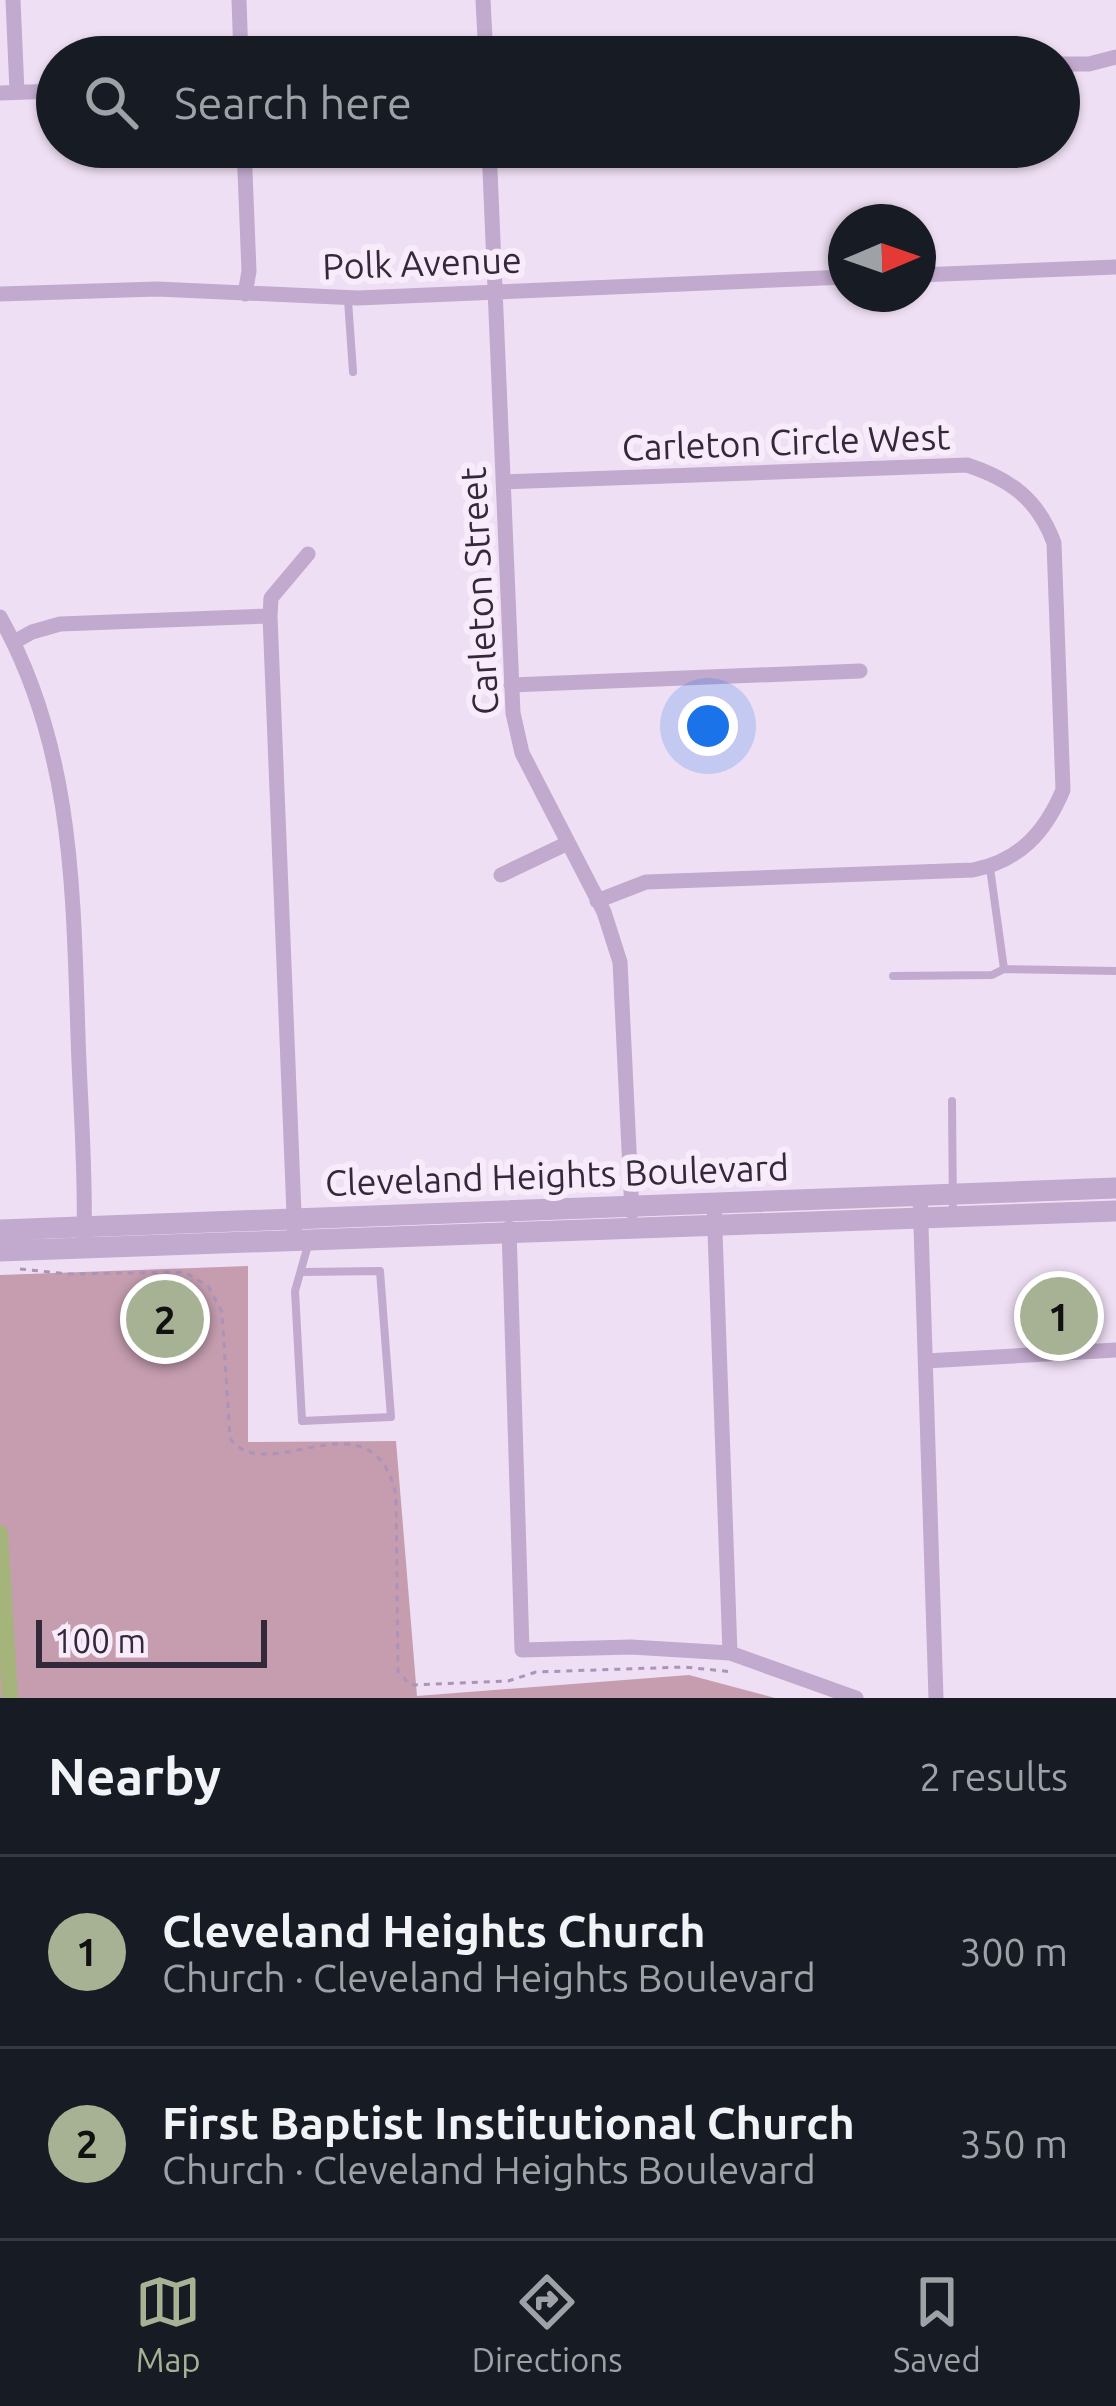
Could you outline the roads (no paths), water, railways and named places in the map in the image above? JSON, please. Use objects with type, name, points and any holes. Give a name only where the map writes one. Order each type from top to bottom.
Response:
[{"type":"street","points":[[8,92],[14,0]]},
{"type":"street","points":[[239,0],[240,36]]},
{"type":"street","points":[[483,0],[485,36]]},
{"type":"street","points":[[1080,64],[1116,56]]},
{"type":"street","points":[[244,294],[249,271],[245,168]]},
{"type":"street","name":"Carleton Street","points":[[490,168],[511,685],[523,753],[598,901],[620,962],[632,1215]]},
{"type":"street","points":[[936,274],[1116,267]]},
{"type":"street","name":"Polk Avenue","points":[[0,294],[157,289],[347,298],[828,279]]},
{"type":"street","name":"Carleton Circle West","points":[[503,482],[946,465],[983,470],[1017,488],[1047,523],[1057,560],[1063,790],[1037,837],[1018,854],[990,867]]},
{"type":"street","points":[[300,1231],[270,616],[271,598],[308,554]]},
{"type":"street","points":[[0,616],[44,714],[62,786],[68,831],[84,1238]]},
{"type":"street","points":[[14,642],[61,624],[270,616]]},
{"type":"street","points":[[511,685],[860,671]]},
{"type":"street","points":[[501,875],[568,843]]},
{"type":"street","points":[[598,901],[646,882],[990,867]]},
{"type":"street","name":"Cleveland Heights Boulevard","points":[[715,1213],[920,1195],[1116,1188]]},
{"type":"street","points":[[920,1195],[936,1698]]},
{"type":"street","name":"Cleveland Heights Boulevard","points":[[0,1251],[84,1238],[632,1215],[920,1218],[1116,1211]]},
{"type":"street","points":[[715,1213],[730,1653]]},
{"type":"street","points":[[509,1220],[522,1650],[631,1647],[730,1653],[856,1698]]},
{"type":"street","name":"Cleveland Heights Boulevard","points":[[0,1230],[84,1238]]},
{"type":"street","points":[[926,1361],[1116,1350]]},
{"type":"lane","points":[[347,298],[353,372]]},
{"type":"lane","points":[[990,867],[1004,969]]},
{"type":"lane","points":[[893,976],[992,975],[1004,969],[1116,971]]},
{"type":"lane","points":[[952,1101],[953,1217]]},
{"type":"lane","points":[[300,1231],[302,1273],[295,1291],[302,1421],[391,1417],[380,1271],[302,1273]]},
{"type":"waterway","points":[[0,1533],[10,1698]]},
{"type":"place","name":"Cleveland Heights Church","points":[[1059,1316]]},
{"type":"place","name":"First Baptist Institutional Church","points":[[165,1319]]}]
